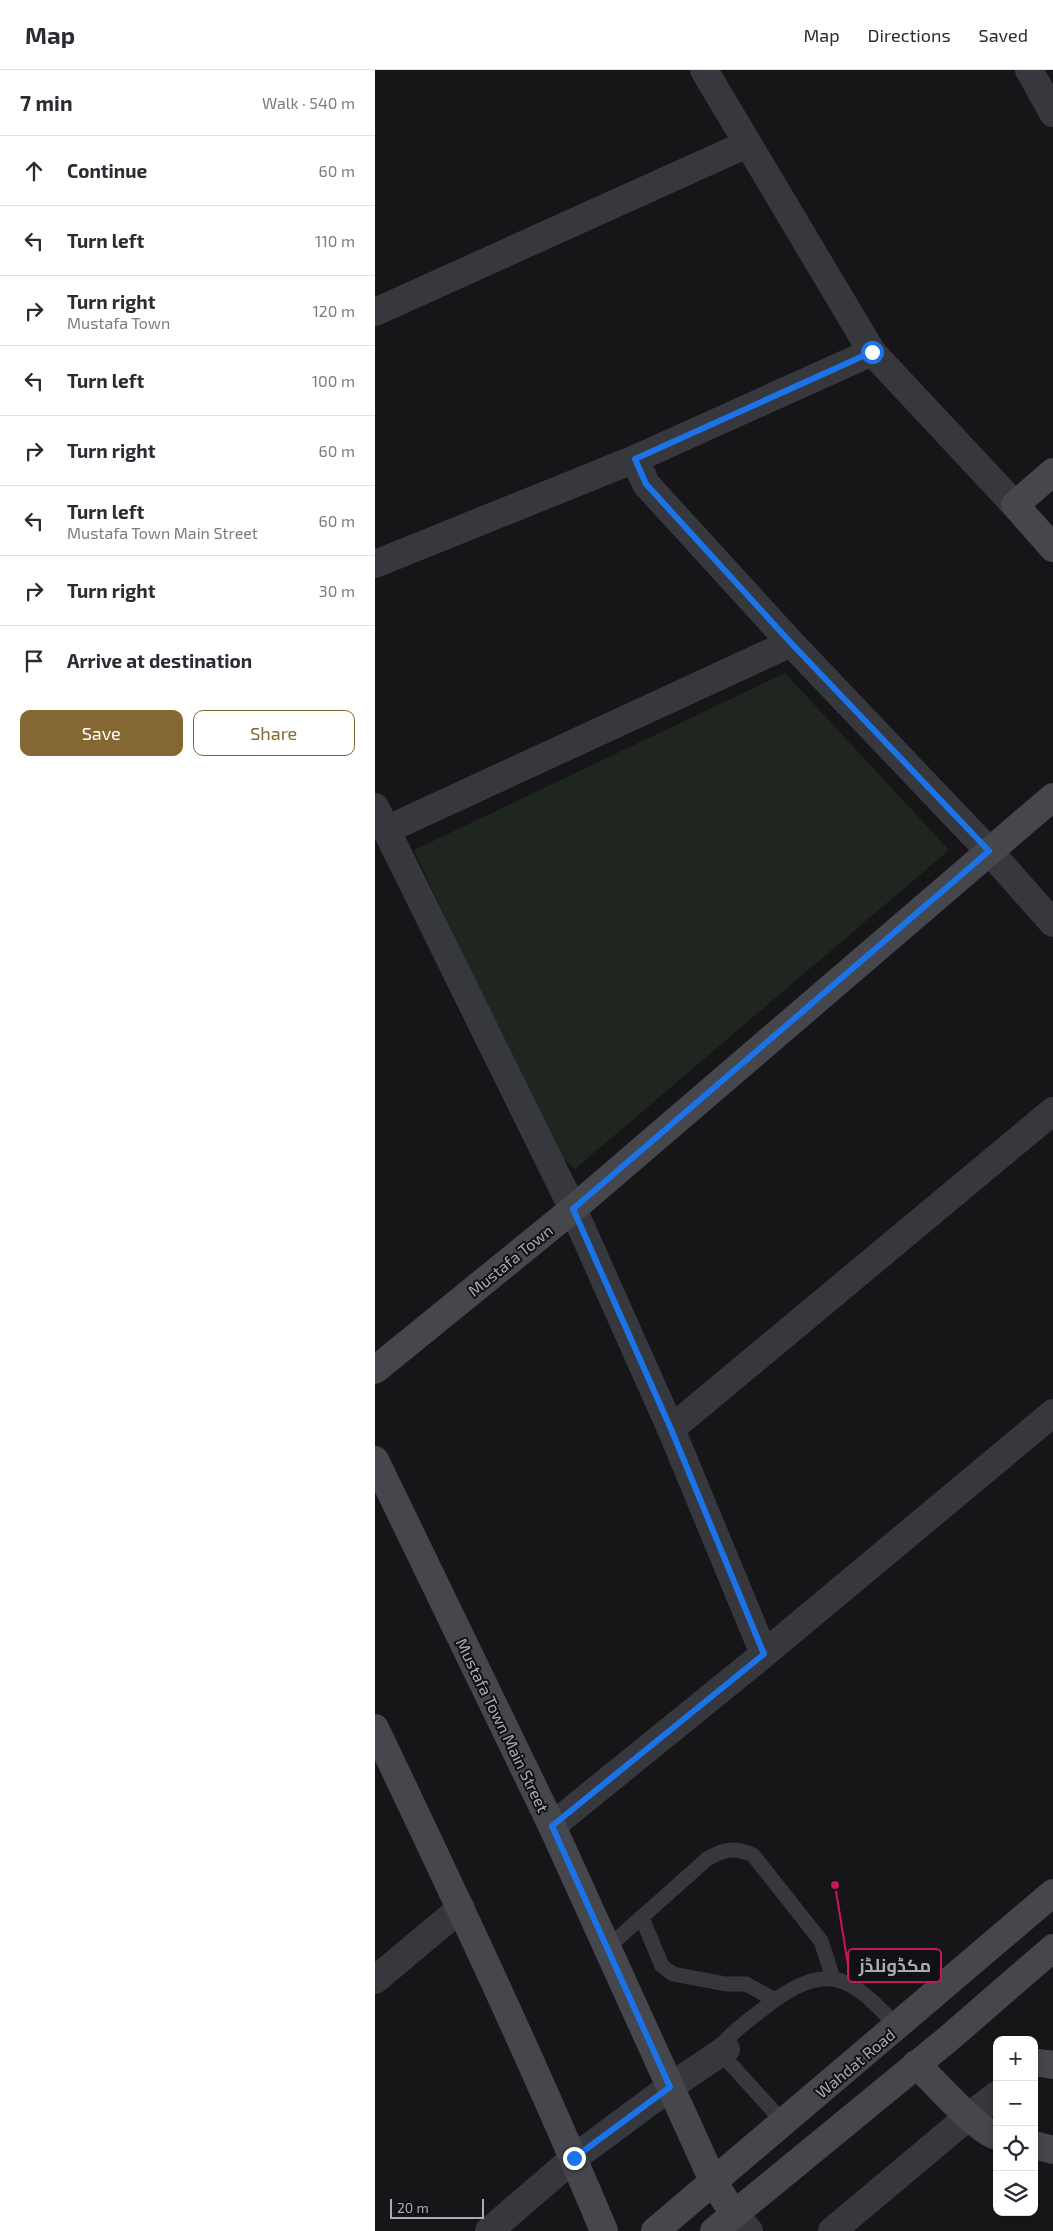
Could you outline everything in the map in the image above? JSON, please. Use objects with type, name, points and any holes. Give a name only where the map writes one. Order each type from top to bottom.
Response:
[{"type":"street","points":[[704,70],[872,352],[1053,548]]},
{"type":"street","points":[[1029,70],[1053,113]]},
{"type":"street","points":[[375,312],[747,144]]},
{"type":"street","points":[[375,564],[635,459],[872,352]]},
{"type":"street","points":[[635,459],[646,484],[791,643],[989,851],[1053,923]]},
{"type":"street","points":[[1015,505],[1053,472]]},
{"type":"street","points":[[764,1654],[671,1429],[573,1209],[380,819],[791,643]]},
{"type":"street","name":"Mustafa Town","points":[[375,1370],[573,1209],[1053,797]]},
{"type":"street","points":[[671,1429],[1053,1111]]},
{"type":"street","points":[[552,1826],[764,1654],[1053,1413]]},
{"type":"street","name":"Mustafa Town Main Street","points":[[375,1460],[552,1826],[732,2225]]},
{"type":"street","points":[[375,1728],[461,1908],[574,2158],[604,2231]]},
{"type":"street","name":"Wahdat Road","points":[[655,2231],[1053,1893]]},
{"type":"street","points":[[375,1980],[461,1908]]},
{"type":"street","points":[[732,2225],[1053,1948]]},
{"type":"street","points":[[489,2231],[574,2158],[670,2087],[726,2049]]},
{"type":"street","points":[[917,2064],[969,2116],[993,2135]]},
{"type":"street","points":[[832,2231],[993,2098]]},
{"type":"street","points":[[1038,2146],[1053,2150]]},
{"type":"lane","points":[[607,1948],[707,1859],[723,1850],[739,1849],[753,1855],[821,1941],[833,1978]]},
{"type":"lane","points":[[642,1918],[662,1966],[673,1974],[726,1984],[747,1984],[775,2000]]},
{"type":"lane","points":[[783,2123],[727,2060],[725,2041],[736,2029],[796,1986],[817,1979],[833,1978],[864,1992],[897,2027]]},
{"type":"shaded area","points":[[785,673],[949,850],[575,1169],[551,1147],[414,850]]},
{"type":"place","name":"مکڈونلڈز","points":[[835,1885]]},
{"type":"route","points":[[574,2158],[670,2087],[552,1826],[764,1654],[671,1429],[573,1209],[989,851],[791,643],[646,484],[635,459],[872,352]]}]
